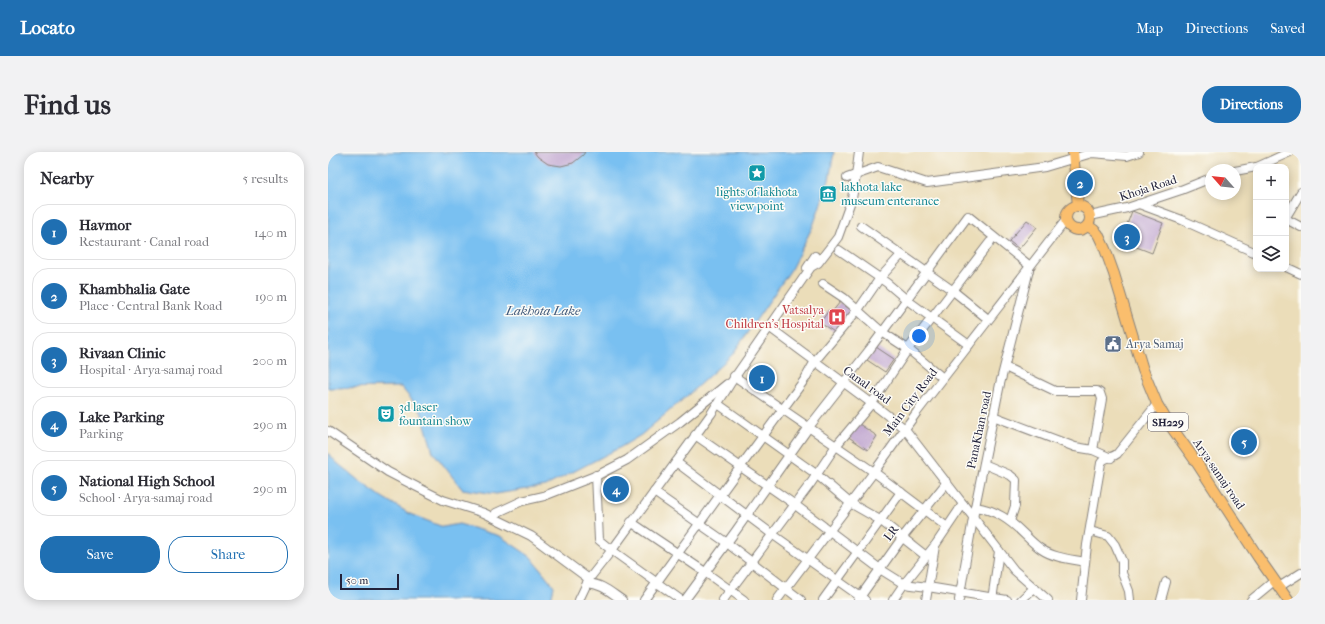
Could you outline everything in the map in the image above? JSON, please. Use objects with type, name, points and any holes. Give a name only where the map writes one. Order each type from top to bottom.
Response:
[{"type":"main road","points":[[1073,155],[1078,206]]},
{"type":"main road","points":[[1078,206],[1085,208],[1088,211],[1089,221],[1081,230],[1069,227],[1066,220],[1066,216],[1070,209],[1078,206]]},
{"type":"main road","name":"Arya-samaj road","points":[[1089,221],[1098,234],[1105,249],[1143,370],[1157,404],[1288,600]]},
{"type":"street","points":[[579,600],[588,581],[718,404],[735,376],[811,267],[818,263],[838,237],[852,198],[858,152]]},
{"type":"street","points":[[847,178],[878,167],[927,183],[1045,167],[1073,155],[1092,153],[1127,156],[1139,152]]},
{"type":"street","points":[[1264,164],[1290,152]]},
{"type":"street","points":[[1241,170],[1253,168]]},
{"type":"street","name":"Khoja Road","points":[[1089,221],[1205,180]]},
{"type":"street","points":[[1289,213],[1301,192]]},
{"type":"street","points":[[1139,204],[1182,220],[1253,252]]},
{"type":"street","points":[[685,600],[809,427],[927,273],[968,216],[1030,266]]},
{"type":"street","name":"Main City Road","points":[[777,600],[968,345],[1066,220]]},
{"type":"street","points":[[1289,220],[1301,226]]},
{"type":"street","points":[[861,226],[952,290],[988,319]]},
{"type":"street","points":[[722,600],[836,447],[872,403],[908,349],[990,242]]},
{"type":"street","points":[[839,250],[880,278],[906,300],[968,345]]},
{"type":"street","points":[[644,600],[719,495],[805,379],[815,361],[857,310],[880,278],[901,255]]},
{"type":"street","points":[[769,327],[815,256]]},
{"type":"street","name":"PanaKhan road","points":[[959,596],[993,416],[1030,266]]},
{"type":"street","points":[[1289,268],[1301,274]]},
{"type":"street","points":[[823,284],[844,298],[882,332],[908,349],[943,378]]},
{"type":"street","name":"Canal road","points":[[769,327],[905,429],[1014,570],[1048,600]]},
{"type":"street","points":[[1005,367],[1055,391],[1097,391],[1100,393],[1102,399],[1093,450]]},
{"type":"street","points":[[735,376],[874,472],[947,527]]},
{"type":"street","points":[[496,513],[522,501],[544,496],[596,475],[626,460],[680,422],[730,382],[735,376]]},
{"type":"street","points":[[718,404],[816,474],[850,504],[880,520],[926,556]]},
{"type":"street","points":[[1081,600],[1085,562],[1101,463],[1104,459],[1111,458],[1117,454],[1157,404]]},
{"type":"street","points":[[993,416],[1075,447],[1093,450],[1111,458]]},
{"type":"street","points":[[328,431],[388,472],[443,500],[484,513],[531,536],[588,581],[601,586],[622,600]]},
{"type":"street","points":[[695,435],[768,485],[880,569],[904,584],[928,587],[959,596],[1007,600]]},
{"type":"street","points":[[676,462],[861,599]]},
{"type":"street","points":[[984,464],[1010,474],[1016,480],[1015,506],[1010,521]]},
{"type":"street","points":[[596,475],[599,540],[681,600]]},
{"type":"street","name":"LR","points":[[861,599],[902,538],[947,482]]},
{"type":"street","points":[[654,492],[727,543],[801,600]]},
{"type":"street","points":[[823,600],[901,492]]},
{"type":"street","points":[[895,599],[904,584],[936,544],[963,504]]},
{"type":"street","points":[[975,507],[992,511],[1010,521],[1042,550],[1059,556],[1085,562]]},
{"type":"street","points":[[631,522],[744,600]]},
{"type":"street","points":[[1090,531],[1108,536],[1115,545],[1122,561],[1122,573],[1129,591],[1130,600]]},
{"type":"street","points":[[926,600],[936,544]]},
{"type":"street","points":[[992,599],[999,551]]},
{"type":"street","points":[[1251,600],[1277,584],[1301,573]]},
{"type":"street","points":[[1161,600],[1166,582]]},
{"type":"street","points":[[1021,600],[1034,588]]},
{"type":"water","name":"Lakhota Lake","points":[[328,152],[834,152],[829,180],[813,226],[790,271],[732,355],[641,435],[621,447],[546,486],[496,494],[462,489],[433,452],[421,411],[401,387],[328,388]]},
{"type":"water","points":[[328,453],[336,462],[358,480],[410,514],[443,527],[459,524],[500,536],[531,557],[554,586],[551,600],[328,600]]},
{"type":"building","points":[[534,152],[585,152],[573,163],[561,166],[548,164]]},
{"type":"building","points":[[1132,211],[1163,223],[1152,253],[1121,241]]},
{"type":"building","points":[[1027,220],[1037,227],[1019,249],[1009,241]]},
{"type":"building","points":[[840,302],[852,311],[836,333],[820,323],[829,310],[832,312]]},
{"type":"building","points":[[876,347],[894,359],[885,372],[867,360]]},
{"type":"building","points":[[856,422],[877,436],[868,450],[847,436]]},
{"type":"place","name":"lights of lakhota view point","points":[[757,173]]},
{"type":"place","name":"Khambhalia Gate","points":[[1080,183]]},
{"type":"place","name":"lakhota lake museum enterance","points":[[828,194]]},
{"type":"place","name":"Rivaan Clinic","points":[[1127,237]]},
{"type":"place","name":"Vatsalya Children's Hospital","points":[[837,317]]},
{"type":"place","name":"Arya Samaj","points":[[1113,344]]},
{"type":"place","name":"Havmor","points":[[762,378]]},
{"type":"place","name":"3d laser fountain show","points":[[386,414]]},
{"type":"place","name":"National High School","points":[[1244,442]]},
{"type":"place","name":"Lake Parking","points":[[616,489]]}]
